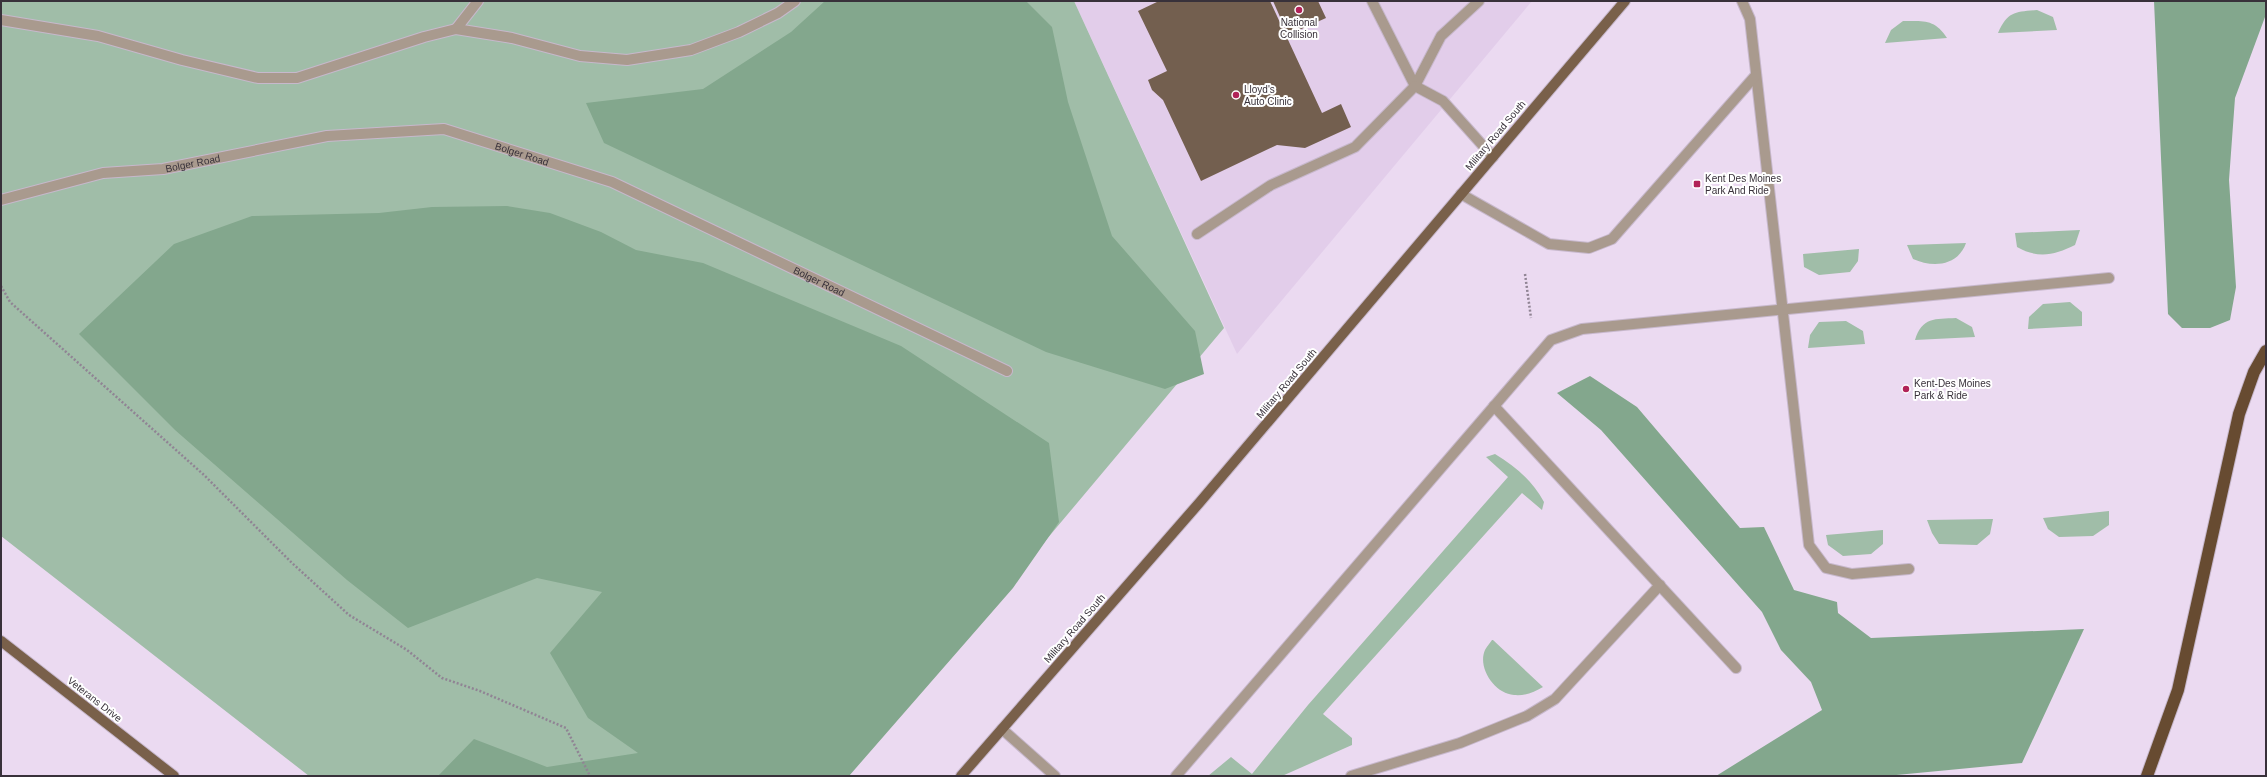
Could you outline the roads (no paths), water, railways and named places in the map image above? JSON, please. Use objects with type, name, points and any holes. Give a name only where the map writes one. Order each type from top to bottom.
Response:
[{"type":"highway","points":[[2147,776],[2178,690],[2239,414],[2254,372],[2266,351]]},
{"type":"main road","name":"Military Road South","points":[[961,776],[1200,502],[1625,1]]},
{"type":"main road","name":"Veterans Drive","points":[[1,641],[174,776]]},
{"type":"lane","points":[[456,29],[478,1]]},
{"type":"lane","points":[[1,20],[98,36],[182,60],[258,78],[297,78],[424,37],[456,29],[512,38],[580,56],[627,60],[691,50],[739,32],[778,13],[795,1]]},
{"type":"lane","points":[[1372,1],[1415,86],[1443,101],[1493,157]]},
{"type":"lane","points":[[1197,234],[1271,185],[1355,148],[1415,86],[1441,36],[1479,1]]},
{"type":"lane","points":[[1742,1],[1750,19],[1809,545],[1826,568],[1852,574],[1909,569]]},
{"type":"lane","points":[[1461,194],[1549,244],[1589,248],[1612,239],[1756,74]]},
{"type":"lane","name":"Bolger Road","points":[[1,200],[103,173],[164,169],[327,136],[444,129],[612,182],[1007,371]]},
{"type":"lane","points":[[1176,776],[1551,340],[1582,329],[2109,278]]},
{"type":"lane","points":[[1494,406],[1736,668]]},
{"type":"lane","points":[[1351,776],[1460,743],[1527,716],[1555,699],[1660,585]]},
{"type":"lane","points":[[1002,729],[1055,776]]},
{"type":"place","name":"National Collision","points":[[1299,10]]},
{"type":"place","name":"Lloyd's Auto Clinic","points":[[1236,95]]},
{"type":"place","name":"Kent Des Moines Park And Ride","points":[[1697,184]]},
{"type":"place","name":"Kent-Des Moines Park & Ride","points":[[1906,389]]}]
